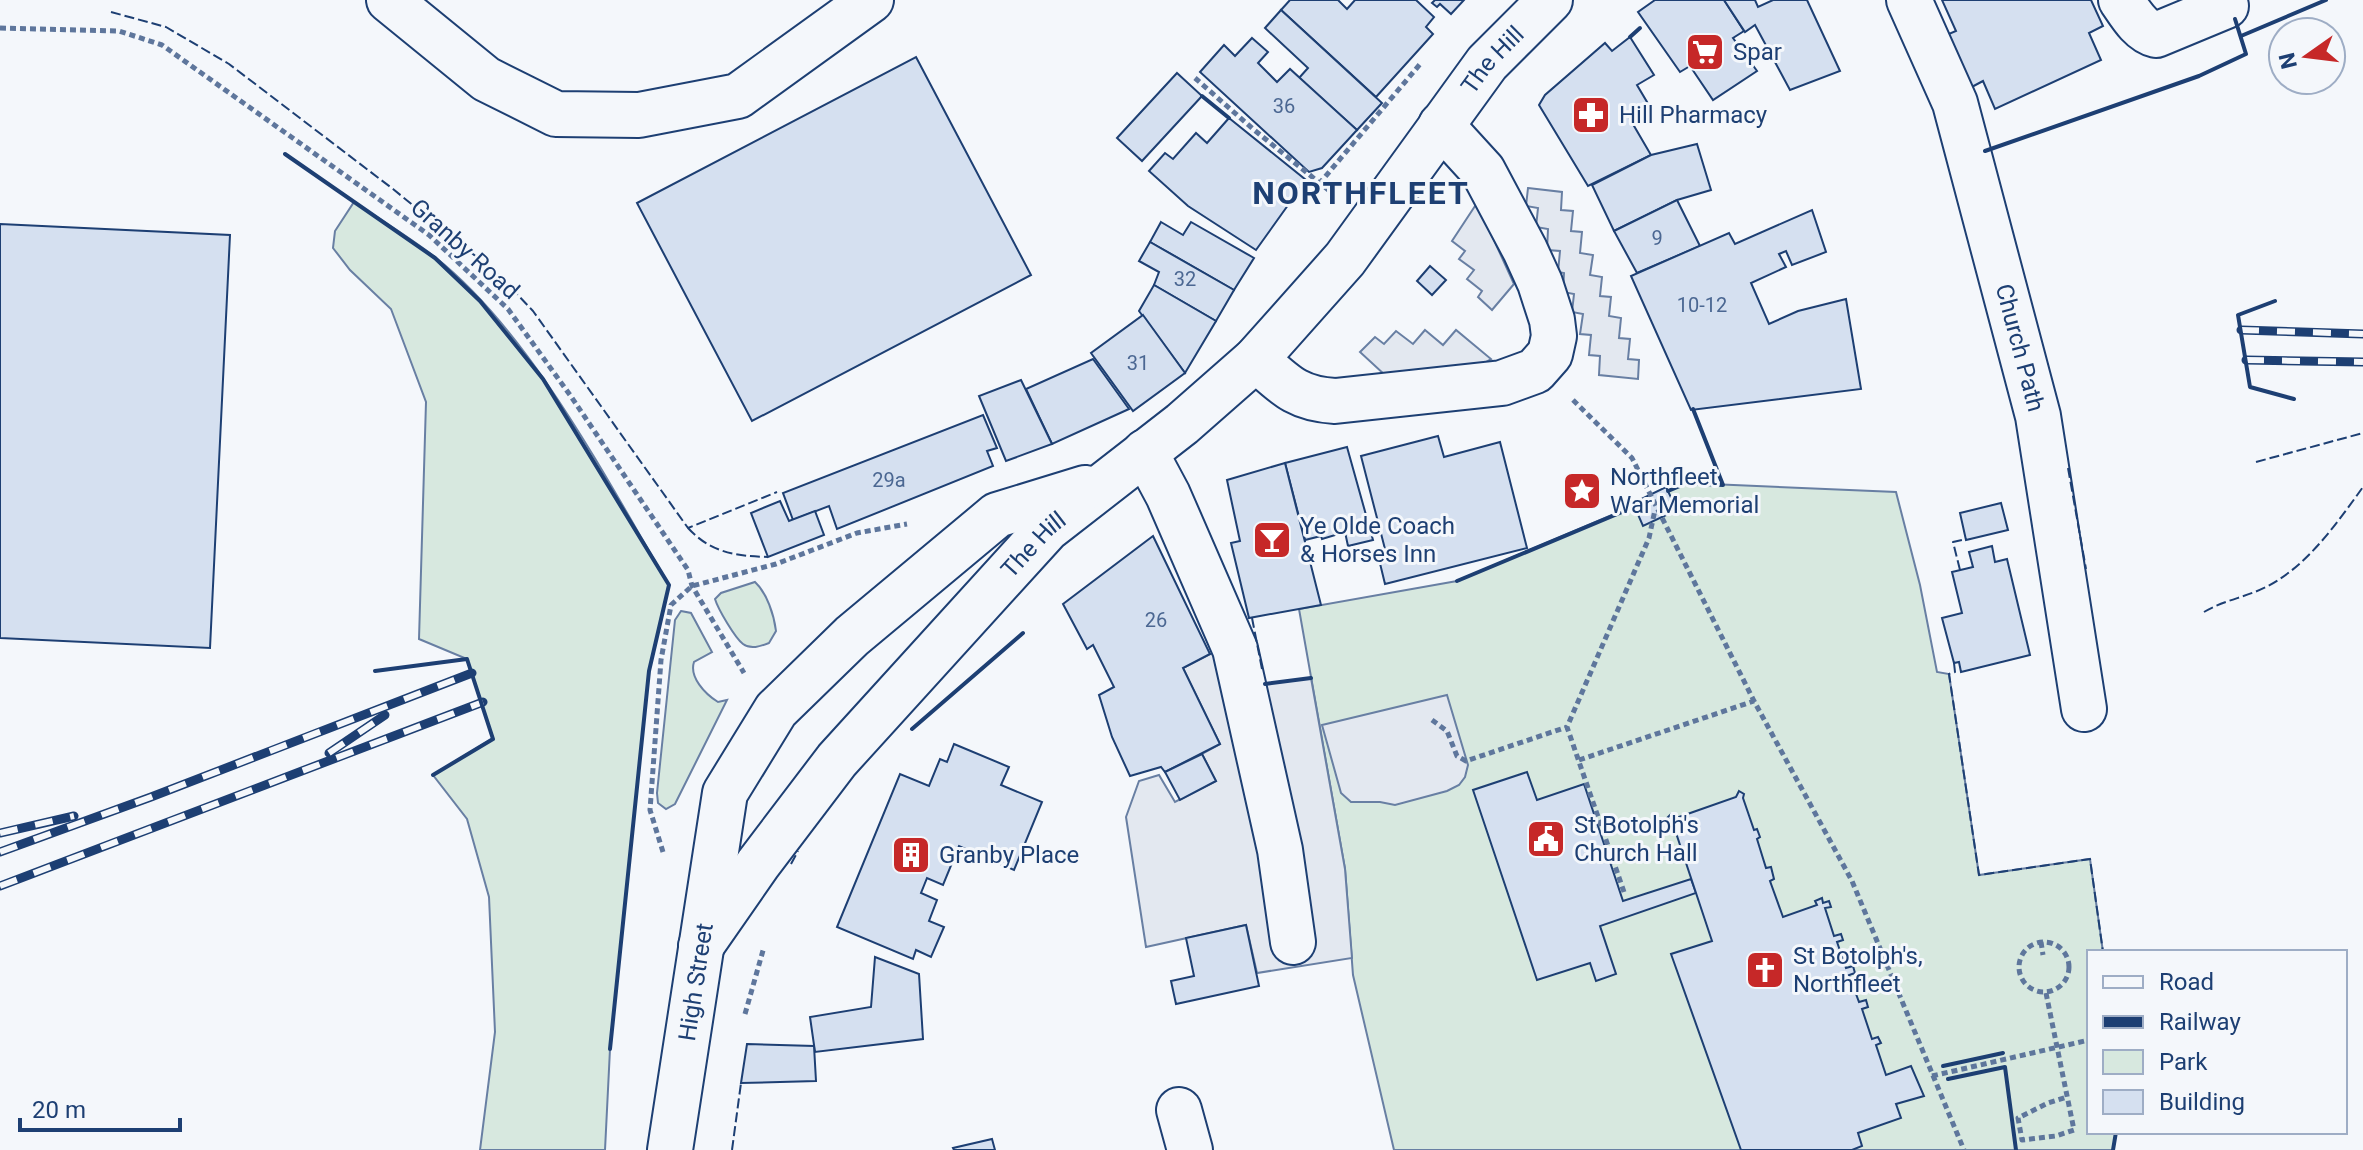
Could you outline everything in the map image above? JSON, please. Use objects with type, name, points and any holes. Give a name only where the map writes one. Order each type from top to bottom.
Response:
[{"type":"main road","points":[[389,0],[486,79],[556,114],[639,115],[738,96],[871,0]]},
{"type":"main road","name":"The Hill","points":[[837,760],[1047,529],[1182,424],[1256,359],[1324,285],[1487,63],[1550,0]]},
{"type":"main road","name":"Church Path","points":[[1909,0],[1955,103],[2038,416],[2084,709]]},
{"type":"main road","points":[[2121,0],[2140,26],[2156,35],[2226,6]]},
{"type":"main road","points":[[1256,359],[1296,393],[1335,401],[1484,387],[1519,378],[1540,366],[1550,354],[1554,336],[1550,310],[1540,283],[1483,171],[1441,125]]},
{"type":"main road","points":[[1145,452],[1168,495],[1235,649],[1280,850],[1293,942]]},
{"type":"main road","points":[[701,946],[725,793],[776,710],[852,636],[997,515],[1108,482]]},
{"type":"main road","name":"High Street","points":[[670,1150],[701,946],[837,760]]},
{"type":"path","name":"Granby Road","points":[[0,28],[119,31],[162,45],[429,235],[508,309],[688,570],[692,586],[750,680]]},
{"type":"path","points":[[1319,184],[1428,56]]},
{"type":"path","points":[[1195,78],[1319,184],[1373,219]]},
{"type":"path","points":[[1540,366],[1632,458],[1754,701],[1852,881],[1964,1150]]},
{"type":"path","points":[[1624,892],[1567,727],[1649,538],[1655,509]]},
{"type":"path","points":[[1579,760],[1754,701]]},
{"type":"path","points":[[1432,720],[1447,731],[1457,756],[1466,761],[1567,727]]},
{"type":"path","points":[[2041,942],[2043,955]]},
{"type":"path","points":[[2041,942],[2060,947],[2067,956],[2069,968],[2066,980],[2058,989],[2046,993],[2024,983],[2020,972],[2020,959],[2026,949],[2041,942]]},
{"type":"path","points":[[744,1019],[765,945]]},
{"type":"path","points":[[2046,993],[2074,1130],[2056,1136],[2022,1140],[2018,1118],[2067,1097]]},
{"type":"path","points":[[1932,1076],[2087,1040]]},
{"type":"green space","points":[[354,202],[435,257],[504,326],[565,410],[669,585],[649,671],[610,1049],[605,1150],[480,1150],[495,1032],[489,897],[467,819],[433,775],[493,738],[467,659],[419,639],[426,402],[391,309],[350,270],[333,248],[335,231]]},
{"type":"green space","points":[[1687,483],[1896,492],[1920,585],[1937,672],[1949,674],[1979,875],[2090,859],[2103,950],[2087,950],[2087,1134],[2116,1134],[2113,1150],[1394,1150],[1353,975],[1345,869],[1299,609],[1457,581]]},
{"type":"green space","points":[[755,582],[769,605],[776,631],[769,643],[753,647],[746,646],[736,636],[715,599],[721,593]]},
{"type":"green space","points":[[681,611],[691,613],[712,652],[694,662],[696,679],[703,690],[718,702],[727,700],[675,804],[666,809],[658,803],[657,793],[675,620]]},
{"type":"shaded area","points":[[1528,188],[1562,192],[1561,210],[1573,211],[1571,231],[1582,232],[1580,253],[1593,255],[1590,275],[1602,277],[1600,296],[1611,297],[1609,316],[1621,318],[1619,338],[1630,339],[1628,359],[1639,360],[1638,379],[1599,375],[1600,356],[1589,355],[1591,335],[1580,334],[1583,314],[1572,312],[1574,294],[1563,292],[1564,273],[1558,272],[1560,251],[1547,250],[1548,229],[1536,227],[1538,208],[1526,206]]},
{"type":"shaded area","points":[[1477,203],[1514,284],[1492,310],[1478,297],[1482,291],[1467,279],[1474,270],[1459,259],[1465,251],[1452,241]]},
{"type":"shaded area","points":[[1425,330],[1443,345],[1456,330],[1491,359],[1481,365],[1386,376],[1360,352],[1375,337],[1384,344],[1396,331],[1413,344]]},
{"type":"shaded area","points":[[1250,646],[1257,685],[1311,678],[1345,869],[1352,958],[1257,973],[1246,925],[1146,947],[1126,817],[1139,781],[1159,775],[1175,802],[1216,781],[1202,754],[1220,744],[1183,668],[1210,654]]},
{"type":"shaded area","points":[[1447,695],[1468,765],[1459,785],[1395,805],[1351,802],[1341,793],[1322,725]]},
{"type":"building","points":[[1290,0],[1338,0],[1347,9],[1355,0],[1416,0],[1434,17],[1426,27],[1433,34],[1376,97],[1281,10]]},
{"type":"building","points":[[1435,0],[1464,0],[1451,14],[1440,4],[1437,7],[1432,3]]},
{"type":"building","name":"Spar","points":[[1655,0],[1724,0],[1744,31],[1733,38],[1757,71],[1713,100],[1690,66],[1680,72],[1638,12]]},
{"type":"building","points":[[1724,0],[1755,0],[1758,7],[1773,0],[1807,0],[1840,71],[1790,90],[1755,25],[1745,32]]},
{"type":"building","points":[[1942,0],[2091,0],[2103,26],[2089,33],[2101,60],[1995,109],[1983,81],[1968,89],[1944,36],[1956,31]]},
{"type":"building","points":[[1281,10],[1382,103],[1357,130],[1299,78],[1308,68],[1265,28]]},
{"type":"building","name":"Hill Pharmacy","points":[[1630,37],[1654,75],[1637,85],[1650,107],[1630,119],[1651,155],[1588,186],[1539,105],[1545,95],[1605,43],[1612,51]]},
{"type":"building","points":[[1252,38],[1268,52],[1258,63],[1277,82],[1290,69],[1357,130],[1322,168],[1309,172],[1200,72],[1224,45],[1235,56]]},
{"type":"building","points":[[916,57],[1031,275],[752,421],[637,203]]},
{"type":"building","points":[[1177,73],[1202,96],[1142,161],[1117,138]]},
{"type":"building","points":[[1229,118],[1306,180],[1256,250],[1188,206],[1149,171],[1165,153],[1173,159],[1196,133],[1207,143]]},
{"type":"building","points":[[1697,144],[1711,190],[1677,200],[1614,231],[1592,185],[1651,155]]},
{"type":"building","points":[[1677,200],[1700,246],[1637,273],[1614,231]]},
{"type":"building","points":[[1812,210],[1826,252],[1792,265],[1786,251],[1779,254],[1786,267],[1751,283],[1769,324],[1798,311],[1846,299],[1861,389],[1691,410],[1631,276],[1729,233],[1735,244]]},
{"type":"building","points":[[1161,222],[1183,235],[1191,222],[1254,258],[1234,290],[1150,242]]},
{"type":"building","points":[[0,224],[230,235],[210,648],[0,638]]},
{"type":"building","points":[[1150,242],[1234,290],[1216,321],[1154,285],[1159,272],[1139,261]]},
{"type":"building","points":[[1430,266],[1446,280],[1432,295],[1417,281]]},
{"type":"building","points":[[1154,285],[1216,321],[1185,373],[1139,311]]},
{"type":"building","points":[[1143,315],[1185,373],[1133,411],[1091,353]]},
{"type":"building","points":[[1093,359],[1129,409],[1052,444],[1026,389]]},
{"type":"building","points":[[1021,380],[1052,444],[1006,461],[979,396]]},
{"type":"building","points":[[983,415],[997,448],[987,451],[993,466],[837,529],[829,506],[793,520],[783,493]]},
{"type":"building","points":[[1438,436],[1444,457],[1500,442],[1527,548],[1385,584],[1377,551],[1385,549],[1361,456]]},
{"type":"building","points":[[1347,447],[1373,540],[1348,546],[1345,532],[1305,540],[1285,463]]},
{"type":"building","name":"Ye Olde Coach & Horses Inn","points":[[1285,463],[1321,605],[1249,618],[1231,543],[1240,541],[1227,480]]},
{"type":"building","points":[[1666,487],[1677,510],[1643,526],[1633,503]]},
{"type":"building","points":[[780,501],[789,521],[815,511],[824,535],[768,557],[751,513]]},
{"type":"building","points":[[2001,503],[2008,530],[1966,540],[1960,513]]},
{"type":"building","points":[[1153,536],[1210,654],[1183,668],[1220,744],[1165,772],[1161,767],[1130,776],[1112,737],[1099,695],[1114,687],[1093,645],[1087,649],[1063,604]]},
{"type":"building","points":[[1992,546],[1995,562],[2007,559],[2030,655],[1961,672],[1959,662],[1954,663],[1942,618],[1962,613],[1952,572],[1973,567],[1969,552]]},
{"type":"building","name":"Granby Place","points":[[954,744],[1009,767],[1001,785],[1042,802],[1014,870],[959,846],[943,885],[927,878],[921,893],[937,900],[929,921],[944,927],[931,957],[916,950],[913,959],[837,927],[900,774],[929,786],[940,759],[947,762]]},
{"type":"building","points":[[1202,754],[1216,781],[1180,800],[1165,772]]},
{"type":"building","name":"St Botolph's Church Hall","points":[[1527,772],[1537,800],[1584,784],[1623,901],[1691,879],[1696,893],[1600,926],[1616,974],[1596,981],[1590,963],[1537,980],[1473,790]]},
{"type":"building","name":"St Botolph's, Northfleet","points":[[1739,791],[1744,794],[1754,830],[1757,829],[1760,837],[1757,839],[1766,868],[1771,867],[1774,879],[1770,881],[1783,917],[1817,905],[1815,901],[1822,898],[1823,903],[1829,901],[1831,907],[1825,908],[1834,936],[1841,934],[1843,940],[1837,942],[1846,968],[1853,966],[1855,973],[1849,975],[1859,1002],[1866,1000],[1868,1007],[1862,1009],[1872,1039],[1878,1037],[1881,1043],[1876,1045],[1886,1075],[1911,1066],[1924,1096],[1896,1104],[1901,1118],[1858,1133],[1862,1146],[1852,1150],[1741,1150],[1671,954],[1712,941],[1672,821],[1667,818],[1671,814],[1676,818],[1736,797]]},
{"type":"building","points":[[1246,925],[1259,986],[1176,1004],[1171,981],[1194,976],[1186,938]]},
{"type":"building","points":[[875,957],[919,974],[923,1039],[815,1052],[810,1017],[871,1007]]},
{"type":"building","points":[[747,1044],[814,1046],[816,1081],[741,1083]]},
{"type":"building","points":[[992,1139],[995,1150],[953,1148]]},
{"type":"railway","points":[[2241,330],[2363,334]]},
{"type":"railway","points":[[2246,360],[2363,362]]},
{"type":"railway","points":[[0,852],[472,673]]},
{"type":"railway","points":[[0,886],[483,702]]},
{"type":"railway","points":[[329,753],[385,715]]},
{"type":"railway","points":[[0,833],[74,816]]},
{"type":"fence","points":[[111,12],[166,27],[229,64],[393,189],[500,276],[533,311],[688,528],[777,492]]},
{"type":"fence","points":[[2256,462],[2363,433]]},
{"type":"fence","points":[[2068,468],[2086,569]]},
{"type":"fence","points":[[2204,612],[2268,586],[2296,567],[2321,542],[2363,487]]},
{"type":"fence","points":[[688,528],[706,543],[725,552],[768,557]]},
{"type":"fence","points":[[1960,570],[1953,542],[1966,539]]},
{"type":"fence","points":[[1252,618],[1262,669]]},
{"type":"fence","points":[[1954,663],[1955,672],[1949,674],[1979,875],[2090,859],[2103,950]]},
{"type":"fence","points":[[791,864],[798,851]]},
{"type":"fence","points":[[732,1150],[741,1083]]},
{"type":"wall","points":[[2241,36],[2326,0]]},
{"type":"wall","points":[[1985,151],[2199,76],[2246,54],[2235,19]]},
{"type":"wall","points":[[1630,37],[1640,28]]},
{"type":"wall","points":[[1202,96],[1229,118]]},
{"type":"wall","points":[[285,154],[435,258],[480,301],[543,379],[669,585],[649,671],[610,1049]]},
{"type":"wall","points":[[2275,301],[2238,315],[2250,387],[2294,399]]},
{"type":"wall","points":[[1668,491],[1687,483],[1723,485],[1693,409]]},
{"type":"wall","points":[[1457,581],[1634,507]]},
{"type":"wall","points":[[912,729],[1023,633]]},
{"type":"wall","points":[[375,671],[467,659],[493,739],[433,775]]},
{"type":"wall","points":[[1265,684],[1311,678]]},
{"type":"wall","points":[[1943,1066],[2003,1053]]},
{"type":"wall","points":[[1948,1079],[2005,1067],[2016,1150]]},
{"type":"wall","points":[[2113,1150],[2116,1134]]},
{"type":"place","name":"Spar","points":[[1705,52]]},
{"type":"place","name":"Hill Pharmacy","points":[[1591,115]]},
{"type":"place","name":"Northfleet War Memorial","points":[[1582,491]]},
{"type":"place","name":"Ye Olde Coach & Horses Inn","points":[[1272,540]]},
{"type":"place","name":"St Botolph's Church Hall","points":[[1546,839]]},
{"type":"place","name":"Granby Place","points":[[911,855]]},
{"type":"place","name":"St Botolph's, Northfleet","points":[[1765,970]]},
{"type":"district","name":"NORTHFLEET","points":[[1361,193]]}]
